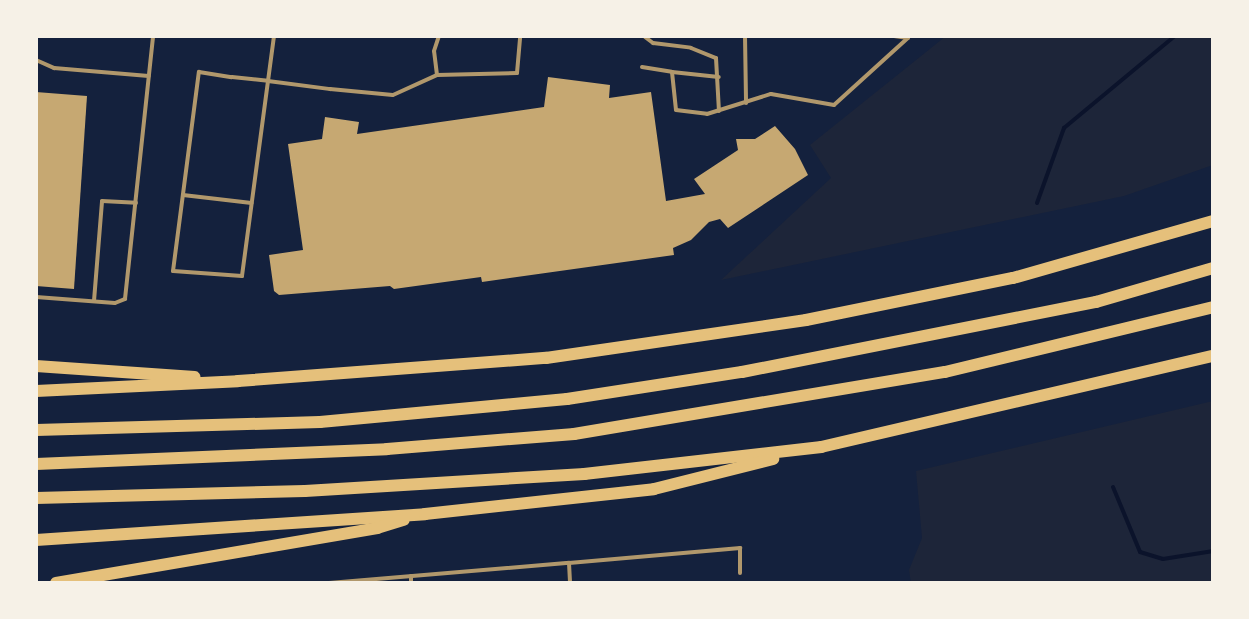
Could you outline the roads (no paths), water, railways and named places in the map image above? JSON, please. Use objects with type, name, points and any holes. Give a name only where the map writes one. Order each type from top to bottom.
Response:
[{"type":"highway","points":[[36,391],[238,381],[546,358],[806,320],[1013,278],[1213,221]]},
{"type":"highway","points":[[36,430],[320,422],[567,399],[742,372],[1096,302],[1213,268]]},
{"type":"highway","points":[[36,464],[387,449],[574,434],[945,372],[1213,307]]},
{"type":"highway","points":[[36,540],[425,514],[654,489],[821,447],[1213,356]]},
{"type":"highway","points":[[36,366],[238,381]]},
{"type":"highway","points":[[36,498],[305,492],[584,474],[821,447]]},
{"type":"highway","points":[[56,583],[377,528],[425,514]]},
{"type":"lane","points":[[36,297],[115,303],[125,299],[153,36]]},
{"type":"lane","points":[[274,36],[268,81],[252,202],[242,276],[173,271],[199,72],[268,81],[393,95],[436,75],[517,73],[520,36]]},
{"type":"lane","points":[[436,75],[434,51],[439,36]]},
{"type":"lane","points":[[637,36],[652,36]]},
{"type":"lane","points":[[687,36],[713,36]]},
{"type":"lane","points":[[745,36],[746,103]]},
{"type":"lane","points":[[672,72],[676,110],[707,114],[771,94],[834,105],[908,38],[894,36]]},
{"type":"lane","points":[[645,37],[653,43],[691,48],[716,58],[719,111]]},
{"type":"lane","points":[[36,60],[54,68],[149,76]]},
{"type":"lane","points":[[642,67],[718,76]]},
{"type":"lane","points":[[183,195],[252,202]]},
{"type":"lane","points":[[94,301],[102,201],[136,203]]},
{"type":"lane","points":[[329,583],[740,548],[740,573]]},
{"type":"lane","points":[[569,563],[570,583]]},
{"type":"lane","points":[[411,576],[411,583]]},
{"type":"waterway","points":[[1037,203],[1064,128],[1175,36]]},
{"type":"waterway","points":[[1113,487],[1140,552],[1163,559],[1213,551]]}]
